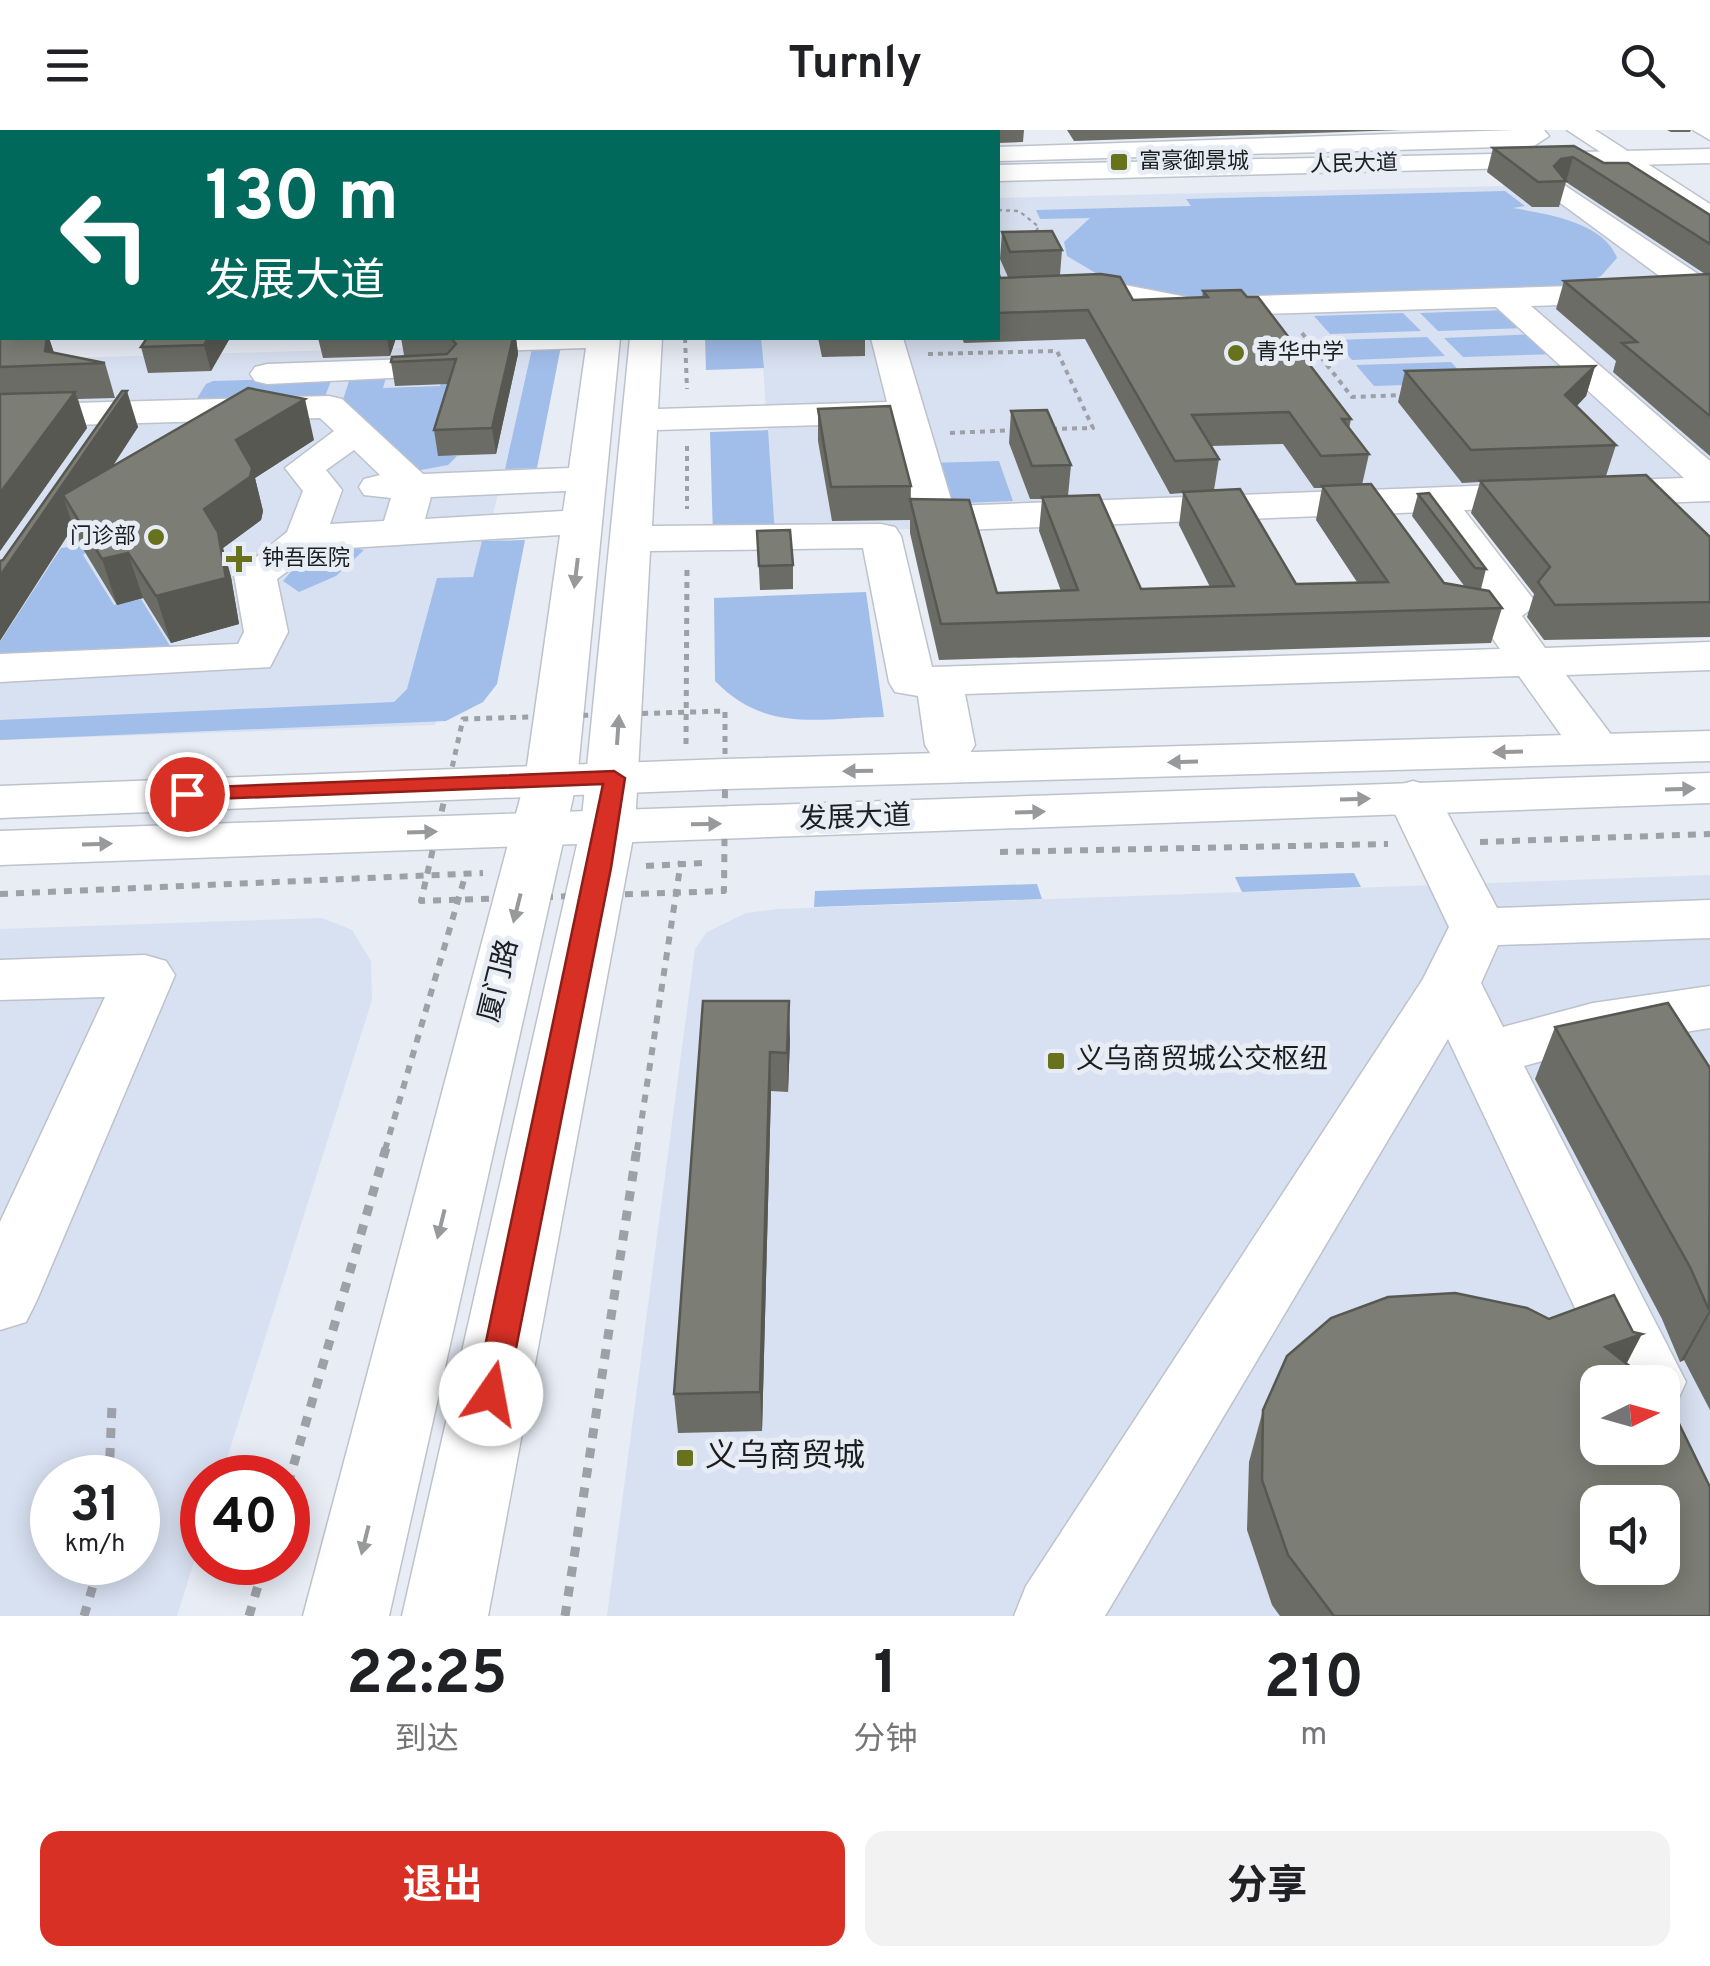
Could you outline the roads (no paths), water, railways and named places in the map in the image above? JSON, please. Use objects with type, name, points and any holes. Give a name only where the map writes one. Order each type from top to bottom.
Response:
[{"type":"main road","points":[[1000,154],[1534,139],[1536,136],[1527,130]]},
{"type":"main road","points":[[1579,130],[1710,216]]},
{"type":"main road","name":"人民大道","points":[[1000,174],[1213,149],[1710,169]]},
{"type":"main road","name":"人民大道","points":[[1000,186],[1632,164],[1710,156]]},
{"type":"main road","points":[[1564,193],[1704,291]]},
{"type":"main road","points":[[1000,292],[1100,290],[1192,307],[1704,291]]},
{"type":"main road","points":[[1503,297],[1710,480]]},
{"type":"main road","points":[[456,340],[530,340]]},
{"type":"main road","name":"厦门路","points":[[445,1616],[604,340]]},
{"type":"main road","name":"厦门路","points":[[346,1616],[543,826],[632,539],[652,396],[646,340]]},
{"type":"main road","points":[[237,375],[439,368]]},
{"type":"main road","points":[[323,490],[304,468],[342,420],[343,372]]},
{"type":"main road","points":[[180,411],[202,376]]},
{"type":"main road","points":[[859,378],[900,383]]},
{"type":"main road","points":[[652,396],[688,419],[900,383]]},
{"type":"main road","points":[[900,383],[936,519],[1710,489]]},
{"type":"main road","points":[[0,416],[110,429],[180,411],[342,420],[414,486]]},
{"type":"main road","points":[[323,490],[585,479]]},
{"type":"main road","points":[[400,533],[414,486]]},
{"type":"main road","points":[[306,538],[323,490]]},
{"type":"main road","points":[[632,539],[882,536],[908,527],[1392,523],[1441,508],[1710,498]]},
{"type":"main road","points":[[1441,508],[1515,604],[1474,609],[1533,662],[1597,749]]},
{"type":"main road","points":[[0,668],[254,657],[266,632],[254,576],[306,538],[582,522]]},
{"type":"main road","points":[[882,536],[912,682],[1710,656]]},
{"type":"main road","points":[[939,682],[950,745]]},
{"type":"main road","name":"发展大道","points":[[684,821],[1597,749],[1710,746]]},
{"type":"main road","name":"发展大道","points":[[0,848],[684,821],[1424,820],[1710,788]]},
{"type":"main road","name":"发展大道","points":[[0,802],[543,826]]},
{"type":"main road","points":[[1424,820],[1464,955],[1485,1054],[1639,1365]]},
{"type":"main road","points":[[1464,955],[1710,919]]},
{"type":"main road","points":[[1057,1616],[1464,955]]},
{"type":"main road","points":[[0,980],[146,974],[0,1300]]},
{"type":"main road","points":[[1485,1054],[1594,1025],[1710,1007]]},
{"type":"place","name":"富豪御景城","points":[[1119,162]]},
{"type":"place","name":"青华中学","points":[[1236,353]]},
{"type":"place","name":"门诊部","points":[[156,537]]},
{"type":"place","name":"钟吾医院","points":[[239,559]]},
{"type":"place","name":"义乌商贸城公交枢纽","points":[[1056,1061]]},
{"type":"place","name":"义乌商贸城","points":[[685,1458]]}]
